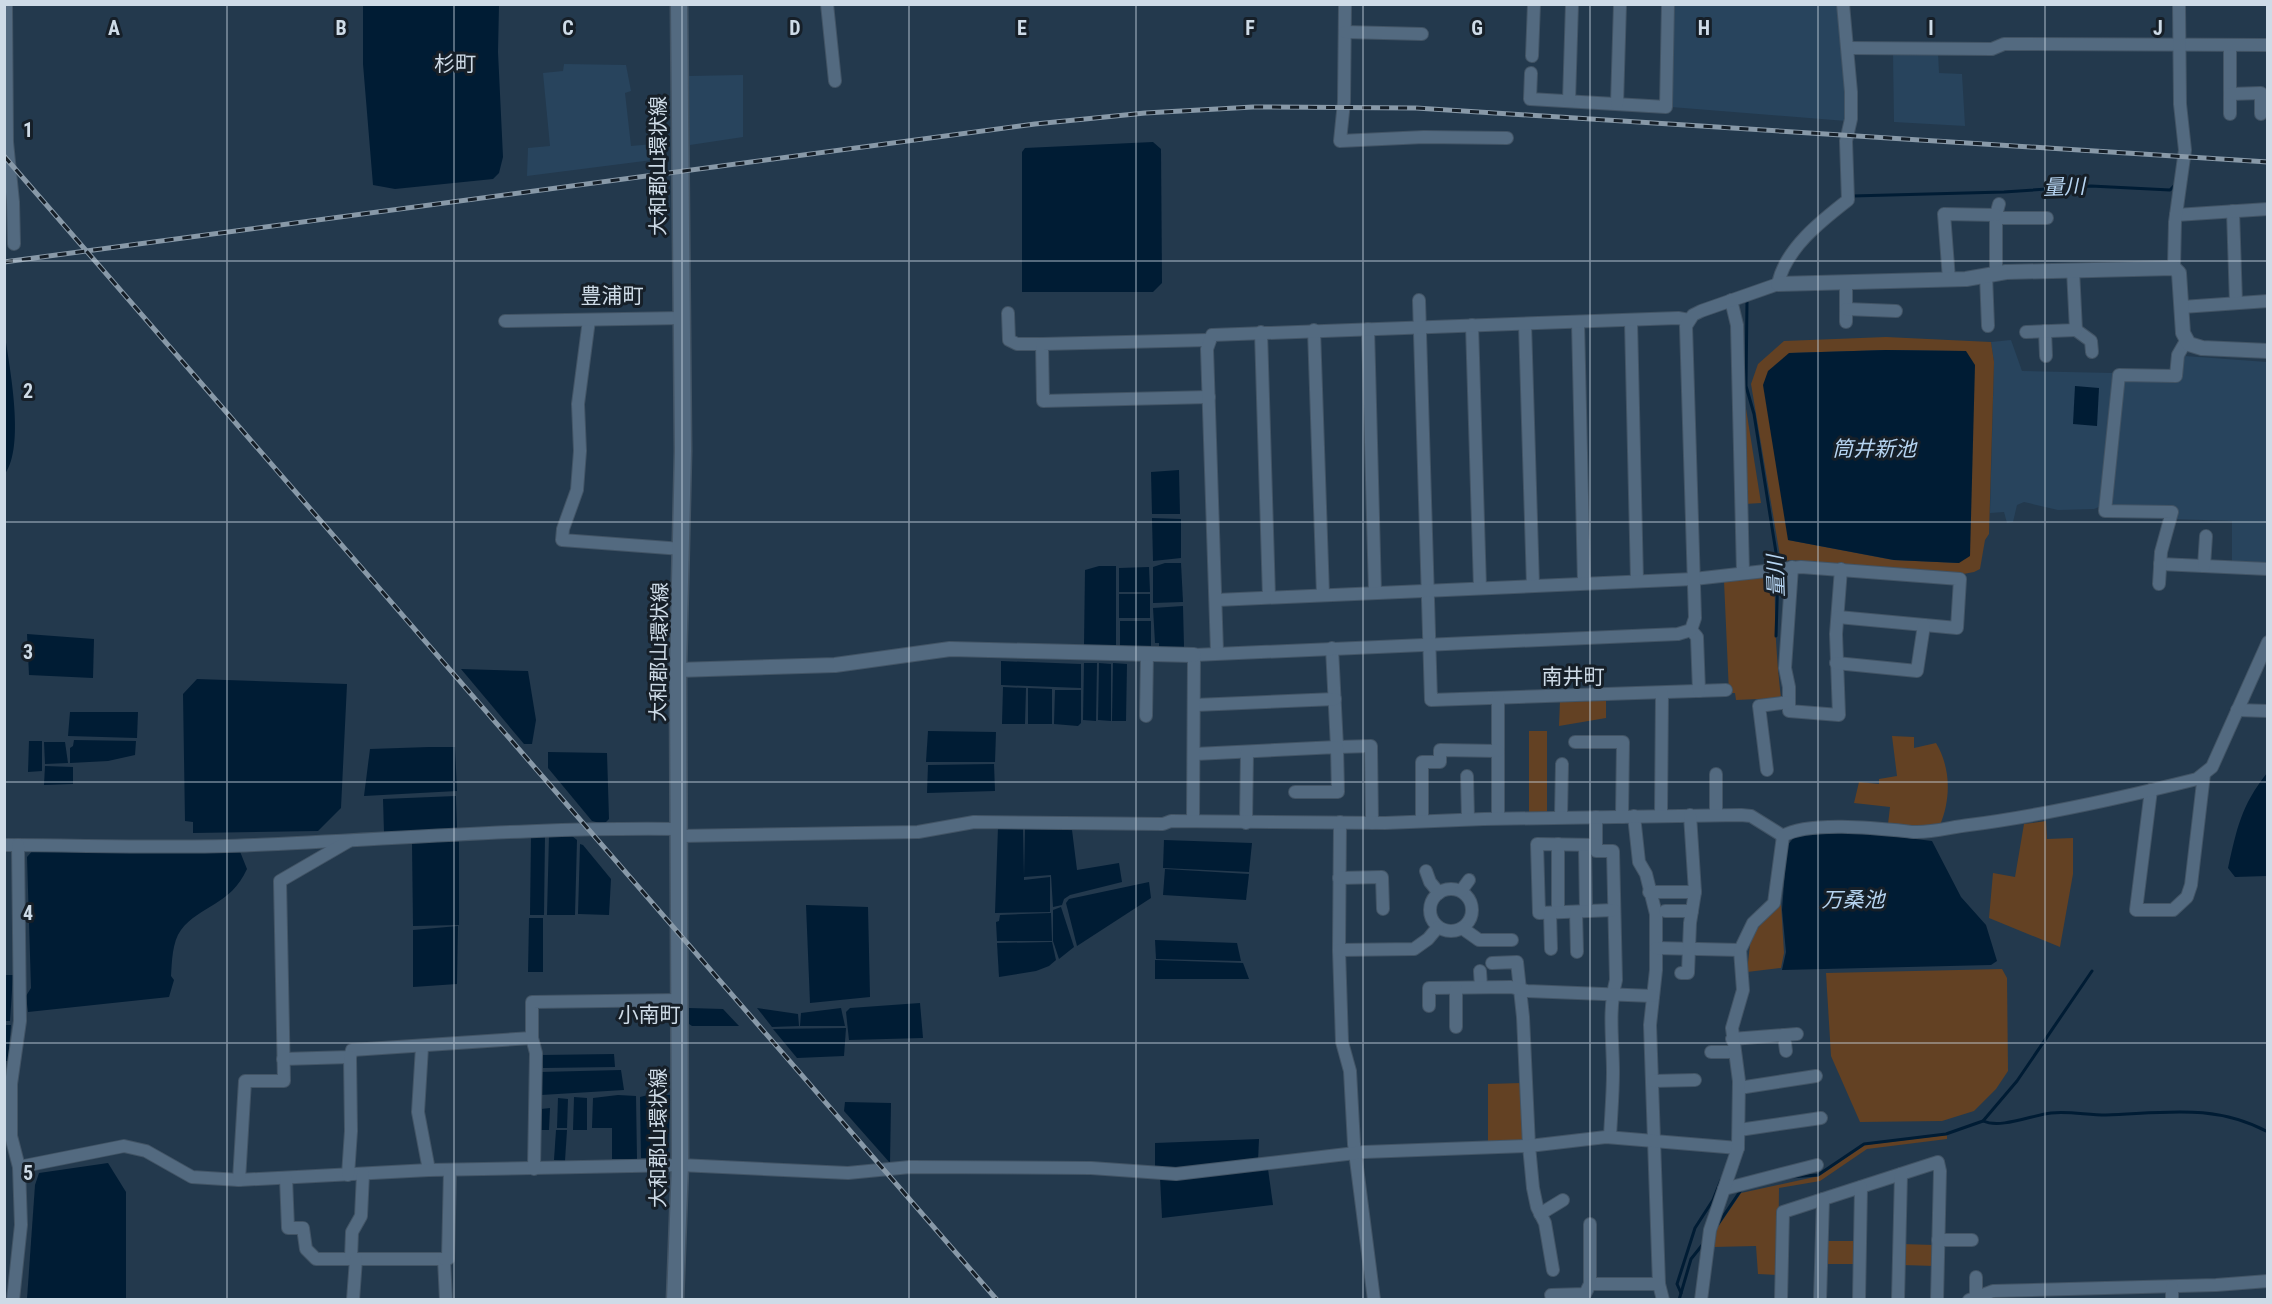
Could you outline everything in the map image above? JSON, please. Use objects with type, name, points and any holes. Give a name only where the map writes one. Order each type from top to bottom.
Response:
[{"type":"main road","name":"大和郡山環状線","points":[[675,1299],[680,1165],[678,670],[682,549],[678,4]]},
{"type":"street","points":[[6,4],[7,133],[14,244]]},
{"type":"street","points":[[827,4],[835,81]]},
{"type":"street","points":[[1532,56],[1534,4]]},
{"type":"street","points":[[1569,102],[1572,4]]},
{"type":"street","points":[[1617,104],[1620,4]]},
{"type":"street","points":[[1531,73],[1530,99],[1666,107],[1668,4]]},
{"type":"street","points":[[1778,284],[1789,260],[1814,228],[1849,196],[1846,141],[1851,119],[1851,92],[1843,4]]},
{"type":"street","points":[[2179,4],[2177,46],[2185,150],[2176,215],[2174,268],[2180,278],[2183,333],[2193,346],[2202,348],[2268,351]]},
{"type":"street","points":[[1345,5],[1344,102],[1340,141],[1424,137],[1507,138]]},
{"type":"street","points":[[1345,32],[1422,34]]},
{"type":"street","points":[[1848,48],[1992,49],[2004,44],[2268,45]]},
{"type":"street","points":[[2230,45],[2230,114]]},
{"type":"street","points":[[2230,94],[2261,93],[2261,114]]},
{"type":"street","points":[[2176,215],[2268,209]]},
{"type":"street","points":[[2233,211],[2236,303]]},
{"type":"street","points":[[1949,279],[1944,214],[1997,212],[2047,218]]},
{"type":"street","points":[[1988,326],[1997,212]]},
{"type":"street","points":[[1691,630],[1695,618],[1686,326],[1689,320],[1701,311],[1778,284],[1949,279],[1991,274],[2073,270],[2174,268]]},
{"type":"street","points":[[2073,270],[2076,330]]},
{"type":"street","points":[[1846,282],[1846,316],[1896,311]]},
{"type":"street","points":[[1419,300],[1431,700],[1726,690]]},
{"type":"street","points":[[1731,300],[1737,326],[1743,573]]},
{"type":"street","points":[[2182,307],[2268,301]]},
{"type":"street","points":[[1008,313],[1009,340],[1017,344],[1208,340]]},
{"type":"street","points":[[505,321],[681,318]]},
{"type":"street","points":[[1217,652],[1208,340],[1212,335],[1678,318],[1689,320]]},
{"type":"street","points":[[588,320],[578,404],[580,451],[577,490],[563,529],[562,540],[682,549]]},
{"type":"street","points":[[1631,321],[1637,581]]},
{"type":"street","points":[[1578,322],[1584,583]]},
{"type":"street","points":[[1525,324],[1533,586]]},
{"type":"street","points":[[1472,325],[1480,588]]},
{"type":"street","points":[[1368,329],[1375,593]]},
{"type":"street","points":[[1314,330],[1323,595]]},
{"type":"street","points":[[2026,332],[2076,330],[2091,341],[2092,352]]},
{"type":"street","points":[[2045,331],[2046,356]]},
{"type":"street","points":[[1262,332],[1269,597]]},
{"type":"street","points":[[2159,584],[2160,564],[2172,512],[2105,511],[2106,484],[2114,445],[2119,375],[2176,376],[2178,355],[2187,341]]},
{"type":"street","points":[[1042,344],[1043,401],[1209,397]]},
{"type":"street","points":[[2204,566],[2206,536]]},
{"type":"street","points":[[2160,564],[2268,569]]},
{"type":"street","points":[[1783,568],[1785,668],[1789,711],[1839,715],[1836,663],[1841,569]]},
{"type":"street","points":[[1217,600],[1694,579],[1783,568],[1841,569],[1960,579],[1957,628],[1838,617]]},
{"type":"street","points":[[1836,663],[1917,671],[1924,625]]},
{"type":"street","points":[[678,670],[835,665],[950,649],[1194,655],[1217,652],[1678,634],[1691,630]]},
{"type":"street","points":[[1691,630],[1697,638],[1699,691]]},
{"type":"street","points":[[4,845],[250,846],[593,827],[679,832],[918,832],[974,822],[1144,825],[1193,821],[1372,823],[1498,818],[1690,815],[1751,816],[1783,836],[1799,831],[1852,827],[1925,832],[2037,816],[2151,790],[2204,774],[2212,767],[2268,642]]},
{"type":"street","points":[[1295,792],[1338,792],[1332,648]]},
{"type":"street","points":[[1146,716],[1147,653]]},
{"type":"street","points":[[1193,821],[1194,655]]},
{"type":"street","points":[[1662,693],[1662,816]]},
{"type":"street","points":[[1498,698],[1498,818]]},
{"type":"street","points":[[1195,705],[1335,699]]},
{"type":"street","points":[[1767,770],[1759,706],[1789,702]]},
{"type":"street","points":[[2237,710],[2268,711]]},
{"type":"street","points":[[1575,742],[1623,742],[1628,816],[1656,915],[1650,1025],[1659,1284],[1663,1299]]},
{"type":"street","points":[[1195,754],[1371,746],[1372,823]]},
{"type":"street","points":[[1422,821],[1422,762],[1440,762],[1440,750],[1498,751]]},
{"type":"street","points":[[1246,823],[1247,752]]},
{"type":"street","points":[[1561,817],[1562,764]]},
{"type":"street","points":[[1716,774],[1716,815]]},
{"type":"street","points":[[2151,790],[2136,910],[2174,910],[2187,897],[2191,885],[2204,774]]},
{"type":"street","points":[[1467,776],[1468,819]]},
{"type":"street","points":[[1681,973],[1688,973],[1695,892],[1690,815]]},
{"type":"street","points":[[1577,952],[1590,845],[1596,817]]},
{"type":"street","points":[[1340,822],[1339,950],[1342,1042],[1350,1071],[1355,1153],[1374,1299]]},
{"type":"street","points":[[1701,1299],[1710,1230],[1738,1148],[1739,1088],[1733,1045],[1734,1017],[1743,990],[1740,950],[1753,923],[1774,903],[1783,836]]},
{"type":"street","points":[[239,1180],[245,1081],[284,1082],[280,881],[351,840]]},
{"type":"street","points":[[1610,1137],[1612,995],[1616,980],[1613,851],[1596,851],[1590,845],[1537,844],[1539,913],[1614,910]]},
{"type":"street","points":[[1551,950],[1558,844]]},
{"type":"street","points":[[13,1299],[21,1225],[19,1167],[11,1136],[11,1084],[20,1021],[18,845]]},
{"type":"street","points":[[1426,871],[1430,882],[1439,893]]},
{"type":"street","points":[[1339,878],[1382,877],[1383,909]]},
{"type":"street","points":[[1461,891],[1469,880]]},
{"type":"street","points":[[1453,888],[1468,897],[1473,908],[1470,920],[1462,928],[1450,931],[1438,927],[1430,911],[1432,899],[1439,893],[1453,888]]},
{"type":"street","points":[[1649,892],[1695,892]]},
{"type":"street","points":[[1665,911],[1692,911]]},
{"type":"street","points":[[1339,950],[1414,949],[1428,939],[1438,927]]},
{"type":"street","points":[[1462,928],[1479,940],[1512,940]]},
{"type":"street","points":[[1656,948],[1740,950]]},
{"type":"street","points":[[1492,963],[1517,962],[1525,1041],[1528,1146],[1536,1207],[1545,1223],[1553,1270]]},
{"type":"street","points":[[1480,971],[1481,987]]},
{"type":"street","points":[[1430,1006],[1429,988],[1481,987],[1653,996]]},
{"type":"street","points":[[1456,988],[1456,1028]]},
{"type":"street","points":[[534,1168],[536,1053],[532,1038],[532,1002],[680,1000]]},
{"type":"street","points":[[1711,1052],[1733,1045],[1797,1034]]},
{"type":"street","points":[[1784,1035],[1786,1051]]},
{"type":"street","points":[[348,1175],[352,1050],[532,1038]]},
{"type":"street","points":[[422,1047],[418,1112],[429,1170]]},
{"type":"street","points":[[283,1059],[350,1057]]},
{"type":"street","points":[[1739,1088],[1816,1076]]},
{"type":"street","points":[[1653,1081],[1695,1080]]},
{"type":"street","points":[[1739,1130],[1821,1118]]},
{"type":"street","points":[[19,1167],[124,1146],[146,1151],[192,1177],[239,1180],[429,1170],[680,1165],[848,1173],[910,1167],[1091,1168],[1176,1174],[1355,1153],[1528,1146],[1610,1137],[1643,1138],[1655,1143],[1738,1148]]},
{"type":"street","points":[[1781,1299],[1783,1212],[1938,1162],[1940,1171],[1937,1299]]},
{"type":"street","points":[[1724,1189],[1817,1164]]},
{"type":"street","points":[[286,1178],[288,1228],[303,1228],[306,1249],[316,1259],[448,1259],[450,1170]]},
{"type":"street","points":[[353,1299],[352,1232],[361,1216],[363,1174]]},
{"type":"street","points":[[1898,1299],[1901,1174]]},
{"type":"street","points":[[1859,1299],[1861,1187]]},
{"type":"street","points":[[1820,1299],[1823,1199]]},
{"type":"street","points":[[1540,1214],[1563,1200]]},
{"type":"street","points":[[1551,1295],[1585,1294],[1590,1284],[1590,1224]]},
{"type":"street","points":[[1938,1240],[1972,1240]]},
{"type":"street","points":[[444,1259],[446,1299]]},
{"type":"street","points":[[1976,1277],[1973,1299],[1993,1291],[2015,1295],[2172,1293],[2268,1281]]},
{"type":"street","points":[[1590,1284],[1659,1284]]},
{"type":"shaded area","points":[[1671,5],[1838,5],[1849,81],[1846,121],[1671,107]]},
{"type":"shaded area","points":[[1893,52],[1938,52],[1939,73],[1962,74],[1965,126],[1894,122]]},
{"type":"shaded area","points":[[564,64],[626,65],[631,91],[625,93],[631,146],[665,143],[668,158],[527,176],[528,148],[550,146],[543,73],[563,71]]},
{"type":"shaded area","points":[[743,75],[743,137],[690,145],[689,76]]},
{"type":"shaded area","points":[[1886,337],[1991,342],[1994,362],[1989,534],[1985,540],[1980,569],[1958,575],[1791,560],[1781,562],[1751,384],[1758,364],[1784,341]],"holes":[[[1886,350],[1966,351],[1959,563],[1893,560],[1788,540],[1789,353]]]},
{"type":"shaded area","points":[[2011,340],[2022,371],[2113,373],[2099,507],[2058,510],[2024,502],[2017,505],[2013,522],[2007,523],[2004,512],[1990,513],[1994,362],[1991,342]]},
{"type":"shaded area","points":[[2185,356],[2267,362],[2267,565],[2232,563],[2232,521],[2173,519],[2111,508],[2107,502],[2122,382],[2128,378],[2180,379]]},
{"type":"shaded area","points":[[1741,377],[1761,503],[1745,504]]},
{"type":"shaded area","points":[[1775,575],[1776,636],[1781,698],[1736,700],[1735,693],[1729,693],[1724,581]]},
{"type":"shaded area","points":[[1606,698],[1606,718],[1559,726],[1560,700]]},
{"type":"shaded area","points":[[1529,731],[1547,731],[1547,812],[1529,812]]},
{"type":"shaded area","points":[[1892,736],[1914,737],[1914,748],[1936,743],[1947,773],[1948,784],[1946,805],[1940,825],[1917,829],[1888,824],[1890,807],[1854,803],[1859,782],[1879,784],[1879,779],[1897,776]]},
{"type":"shaded area","points":[[2046,821],[2047,839],[2073,838],[2073,874],[2060,947],[1989,918],[1993,873],[2015,877],[2024,824]]},
{"type":"shaded area","points":[[1781,904],[1784,953],[1781,968],[1747,972],[1751,935]]},
{"type":"shaded area","points":[[2002,969],[2007,978],[2008,1071],[1996,1089],[1974,1111],[1942,1121],[1860,1122],[1831,1056],[1826,973]]},
{"type":"shaded area","points":[[1521,1083],[1523,1139],[1519,1142],[1488,1143],[1488,1084]]},
{"type":"shaded area","points":[[1947,1135],[1947,1139],[1867,1149],[1820,1181],[1779,1188],[1778,1275],[1758,1274],[1756,1246],[1713,1247],[1716,1230],[1741,1193],[1819,1176],[1865,1145]]},
{"type":"shaded area","points":[[1825,1241],[1856,1241],[1856,1264],[1824,1264]]},
{"type":"shaded area","points":[[1902,1244],[1934,1245],[1934,1266],[1902,1265]]},
{"type":"water","points":[[363,5],[499,5],[498,52],[503,157],[499,173],[493,179],[395,189],[373,185],[363,64]]},
{"type":"water","points":[[1153,142],[1161,149],[1162,283],[1153,292],[1022,292],[1022,152],[1025,148]]},
{"type":"water","points":[[5,336],[15,427],[11,461],[5,474]]},
{"type":"water","name":"筒井新池","points":[[1886,350],[1966,351],[1975,365],[1970,556],[1959,563],[1894,560],[1788,540],[1763,385],[1768,371],[1789,353]]},
{"type":"water","points":[[2075,386],[2099,388],[2097,426],[2073,424]]},
{"type":"water","points":[[1179,470],[1180,514],[1152,514],[1151,472]]},
{"type":"water","points":[[1152,518],[1181,519],[1181,558],[1153,561]]},
{"type":"water","points":[[1165,563],[1181,563],[1183,602],[1153,603],[1153,567]]},
{"type":"water","points":[[1099,566],[1116,566],[1116,646],[1084,645],[1085,570]]},
{"type":"water","points":[[1149,567],[1150,592],[1119,592],[1119,568]]},
{"type":"water","points":[[1119,594],[1150,594],[1150,618],[1119,618]]},
{"type":"water","points":[[1183,606],[1184,647],[1159,647],[1159,643],[1155,643],[1153,608]]},
{"type":"water","points":[[1120,621],[1151,621],[1151,646],[1120,646]]},
{"type":"water","points":[[27,634],[94,639],[93,678],[29,675]]},
{"type":"water","points":[[1001,661],[1081,664],[1081,688],[1001,685]]},
{"type":"water","points":[[1084,663],[1097,663],[1096,721],[1083,720]]},
{"type":"water","points":[[1099,663],[1111,664],[1111,721],[1098,720]]},
{"type":"water","points":[[1113,663],[1127,664],[1126,721],[1112,721]]},
{"type":"water","points":[[461,669],[528,671],[536,720],[532,744],[524,744]]},
{"type":"water","points":[[197,679],[347,684],[341,808],[318,831],[193,833],[193,822],[185,821],[183,694]]},
{"type":"water","points":[[1003,687],[1026,688],[1025,724],[1002,724]]},
{"type":"water","points":[[1028,688],[1052,689],[1052,724],[1028,724]]},
{"type":"water","points":[[1055,690],[1081,690],[1081,723],[1078,726],[1054,724]]},
{"type":"water","points":[[70,712],[138,712],[137,738],[68,736]]},
{"type":"water","points":[[928,731],[996,732],[995,762],[926,762]]},
{"type":"water","points":[[74,740],[136,741],[135,755],[108,761],[70,763],[70,748]]},
{"type":"water","points":[[29,741],[42,741],[42,771],[28,772]]},
{"type":"water","points":[[44,742],[65,742],[68,763],[45,764]]},
{"type":"water","points":[[455,747],[457,791],[364,796],[370,749]]},
{"type":"water","points":[[548,752],[607,753],[609,819],[604,824],[592,821],[548,768]]},
{"type":"water","points":[[994,764],[995,791],[927,793],[928,765]]},
{"type":"water","points":[[45,766],[73,767],[73,784],[44,785]]},
{"type":"water","points":[[2267,773],[2267,876],[2235,877],[2228,868],[2237,829],[2251,796]]},
{"type":"water","points":[[456,796],[457,829],[384,833],[383,799]]},
{"type":"water","points":[[998,827],[1023,829],[1024,880],[1050,877],[1050,912],[995,913]]},
{"type":"water","points":[[1025,829],[1072,830],[1077,870],[1119,863],[1122,882],[1070,895],[1064,899],[1062,905],[1053,907],[1051,875],[1024,877]]},
{"type":"water","name":"万桑池","points":[[1857,832],[1932,841],[1961,897],[1986,925],[1997,961],[1991,965],[1782,970],[1786,952],[1782,910],[1787,846],[1795,836]]},
{"type":"water","points":[[531,835],[545,835],[544,915],[530,915]]},
{"type":"water","points":[[549,835],[572,836],[577,840],[575,915],[547,915]]},
{"type":"water","points":[[459,840],[459,925],[413,926],[412,843]]},
{"type":"water","points":[[1164,840],[1252,843],[1249,872],[1163,868]]},
{"type":"water","points":[[580,844],[611,879],[609,915],[578,914]]},
{"type":"water","points":[[35,848],[239,849],[247,869],[232,891],[197,915],[181,930],[174,946],[171,976],[174,980],[169,997],[28,1012],[26,996],[31,988],[27,857]]},
{"type":"water","points":[[1165,869],[1249,874],[1246,900],[1163,895]]},
{"type":"water","points":[[1149,882],[1151,898],[1077,946],[1066,903],[1069,899]]},
{"type":"water","points":[[806,905],[868,907],[870,997],[810,1003]]},
{"type":"water","points":[[1061,907],[1074,947],[1059,959],[1053,941],[1053,910]]},
{"type":"water","points":[[1051,913],[1052,941],[997,941],[996,922],[999,921],[1000,915]]},
{"type":"water","points":[[529,918],[543,918],[543,972],[528,972]]},
{"type":"water","points":[[458,926],[457,984],[413,987],[413,930]]},
{"type":"water","points":[[1155,940],[1237,943],[1241,961],[1156,959]]},
{"type":"water","points":[[1052,942],[1056,960],[1049,966],[1036,971],[999,977],[997,943]]},
{"type":"water","points":[[1155,960],[1243,963],[1249,979],[1155,979]]},
{"type":"water","points":[[4,975],[13,975],[10,1021],[5,1021]]},
{"type":"water","points":[[920,1003],[923,1038],[849,1040],[846,1012],[850,1008]]},
{"type":"water","points":[[689,1008],[723,1009],[739,1026],[692,1026],[689,1024]]},
{"type":"water","points":[[757,1008],[798,1014],[799,1026],[772,1027]]},
{"type":"water","points":[[841,1008],[845,1026],[800,1026],[801,1013]]},
{"type":"water","points":[[5,1025],[11,1025],[8,1061],[5,1061]]},
{"type":"water","points":[[846,1028],[844,1056],[797,1058],[773,1029]]},
{"type":"water","points":[[614,1054],[615,1067],[543,1068],[541,1055]]},
{"type":"water","points":[[621,1070],[624,1090],[541,1095],[540,1072]]},
{"type":"water","points":[[618,1095],[636,1096],[637,1159],[612,1159],[612,1128],[592,1128],[593,1098]]},
{"type":"water","points":[[670,1095],[668,1158],[641,1158],[640,1097]]},
{"type":"water","points":[[574,1097],[587,1098],[587,1130],[573,1130]]},
{"type":"water","points":[[558,1098],[568,1099],[567,1128],[557,1128]]},
{"type":"water","points":[[845,1102],[891,1103],[890,1163],[844,1111]]},
{"type":"water","points":[[550,1108],[549,1130],[540,1130],[541,1109]]},
{"type":"water","points":[[556,1130],[567,1130],[565,1161],[554,1160]]},
{"type":"water","points":[[1259,1139],[1258,1161],[1158,1170],[1155,1166],[1155,1143]]},
{"type":"water","points":[[108,1163],[126,1192],[126,1299],[27,1299],[35,1185],[39,1173]]},
{"type":"water","points":[[1268,1169],[1273,1205],[1162,1218],[1160,1177]]},
{"type":"waterway","name":"量川","points":[[1852,196],[2004,192],[2091,186],[2170,190],[2175,185]]},
{"type":"waterway","name":"量川","points":[[1747,302],[1746,386],[1754,414],[1778,565]]},
{"type":"waterway","name":"量川","points":[[1776,636],[1778,571]]},
{"type":"waterway","points":[[1790,1177],[1818,1175],[1864,1144],[1946,1134],[1983,1121],[2017,1081],[2092,971]]},
{"type":"waterway","points":[[1983,1121],[2007,1123],[2043,1114],[2058,1113],[2106,1115],[2188,1112],[2228,1117],[2268,1132]]},
{"type":"waterway","points":[[1681,1293],[1677,1284],[1695,1228],[1713,1200],[1721,1180]]},
{"type":"waterway","points":[[1716,1227],[1741,1190]]},
{"type":"waterway","points":[[1679,1300],[1691,1259],[1703,1244]]},
{"type":"railway","points":[[4,262],[1035,124],[1145,113],[1253,107],[1416,108],[2268,162]]},
{"type":"railway","points":[[4,156],[997,1300]]},
{"type":"district","name":"杉町","points":[[455,64]]},
{"type":"district","name":"豊浦町","points":[[612,296]]},
{"type":"district","name":"南井町","points":[[1573,677]]},
{"type":"district","name":"小南町","points":[[649,1015]]}]
